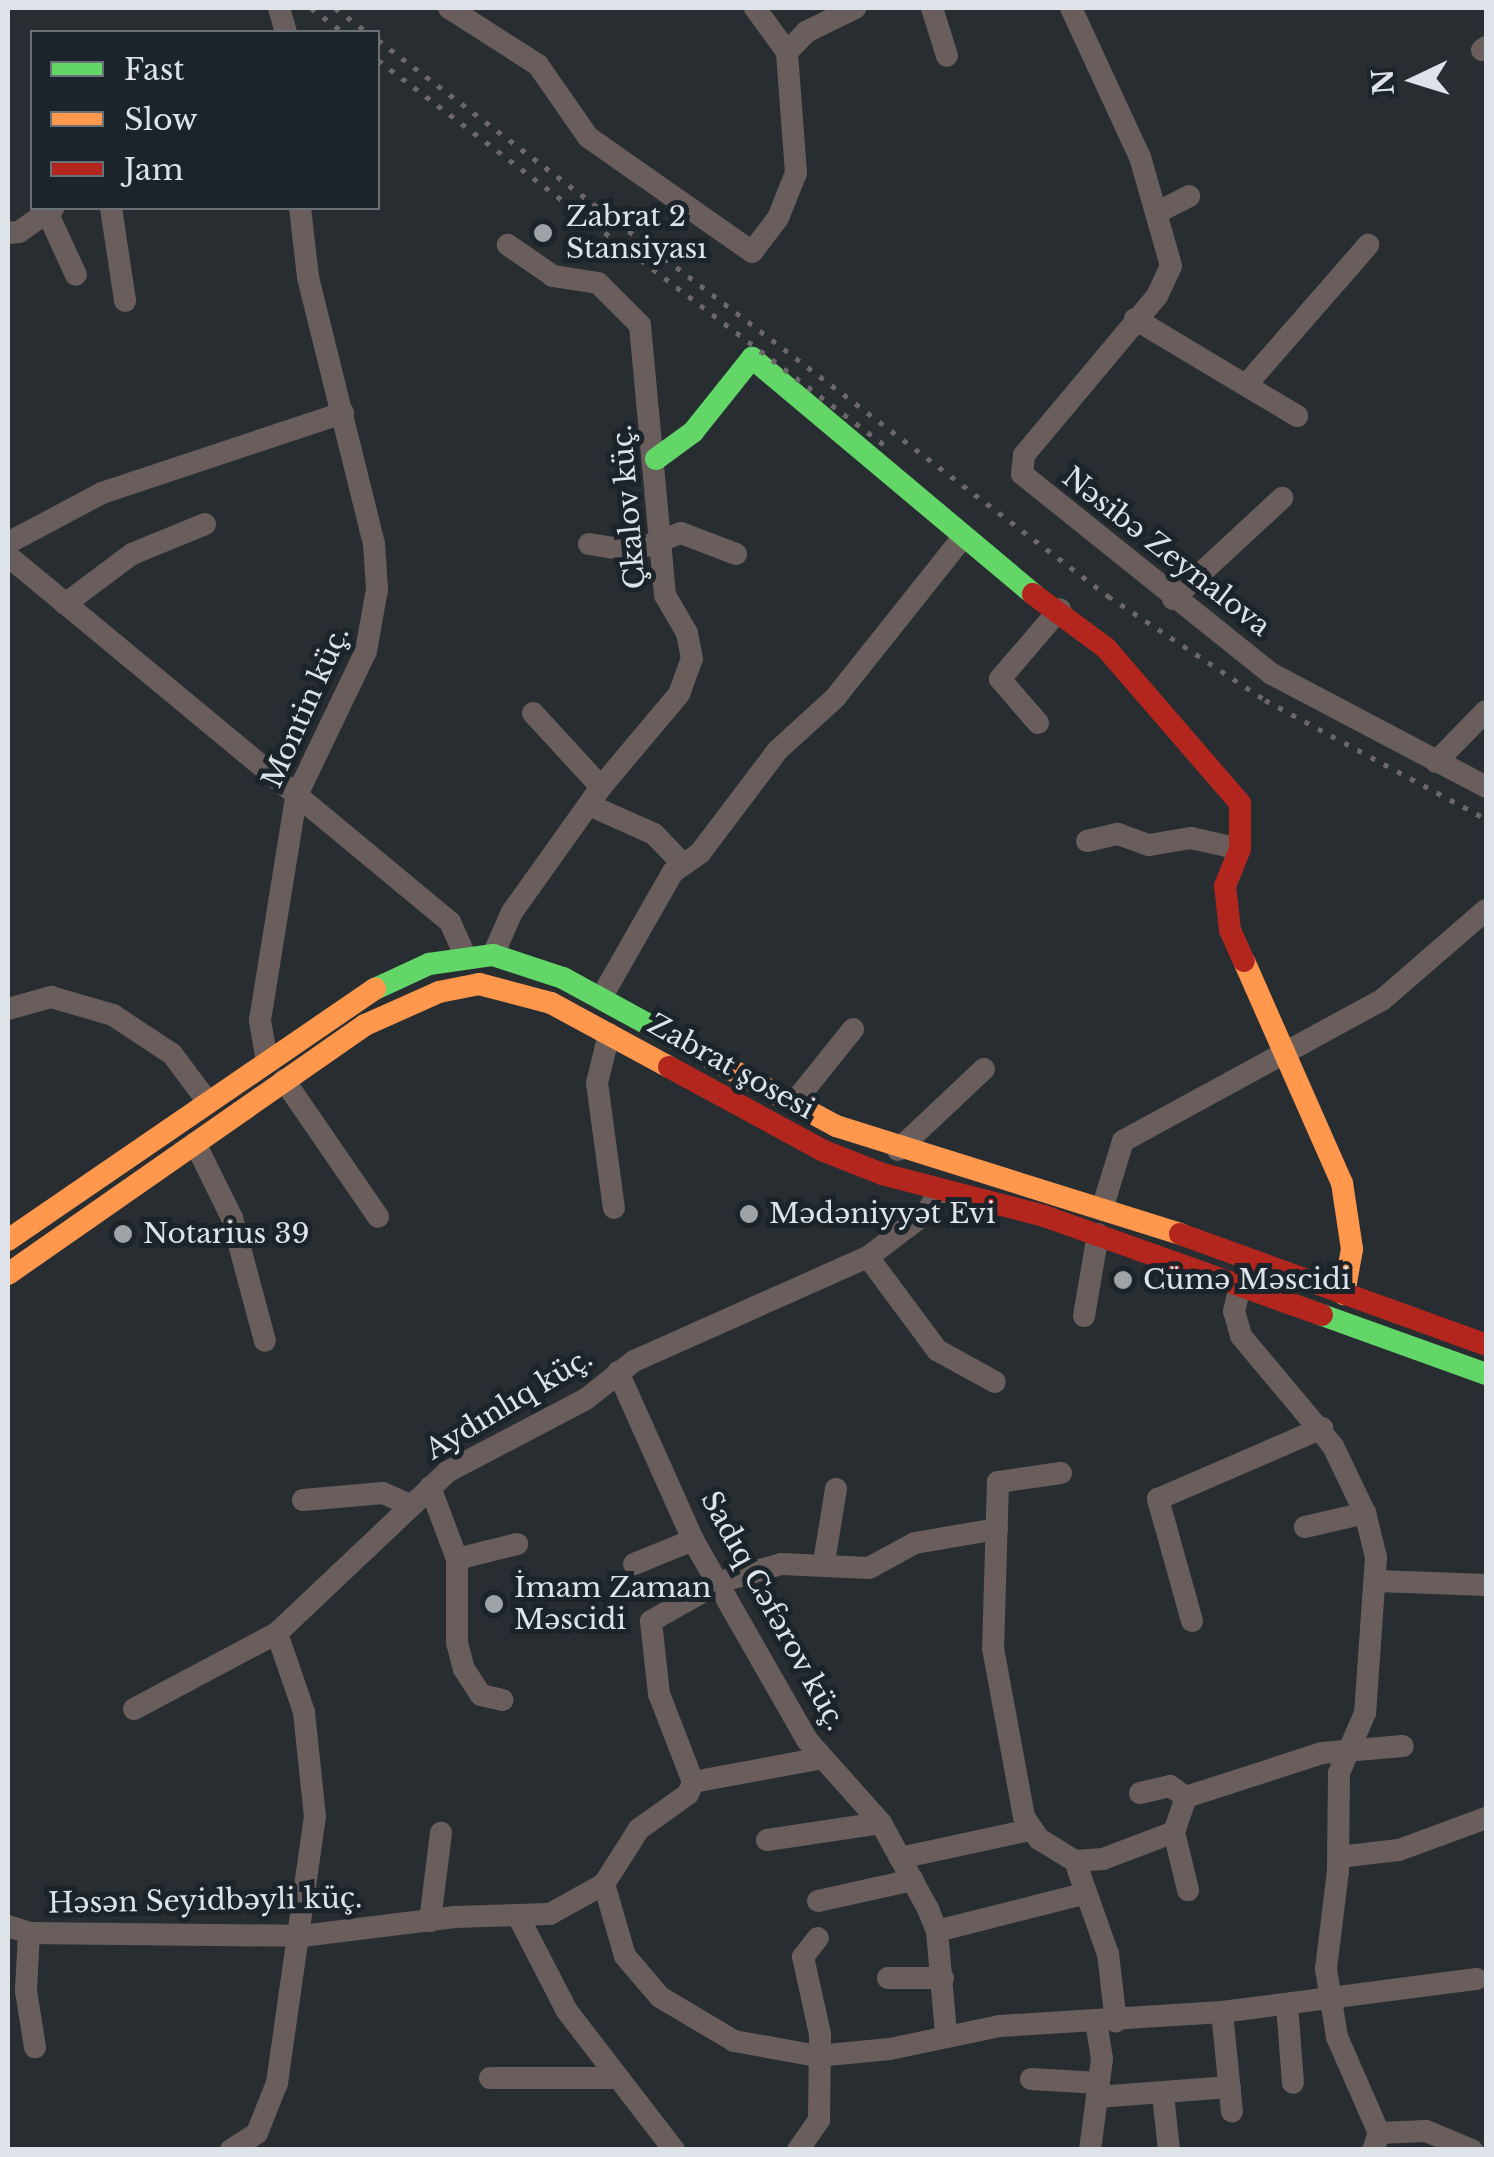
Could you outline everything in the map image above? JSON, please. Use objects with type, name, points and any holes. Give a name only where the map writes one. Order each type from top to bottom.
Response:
[{"type":"main road","points":[[656,460],[693,432],[752,358],[964,536],[1060,609],[1182,730],[1240,803],[1240,849],[1225,886],[1230,930],[1289,1053],[1342,1183],[1352,1249],[1344,1294]]},
{"type":"main road","name":"Zabrat şosesi","points":[[8,1240],[352,999],[464,954],[493,954],[539,968],[793,1104],[898,1150],[1103,1206],[1486,1346]]},
{"type":"main road","name":"Zabrat şosesi","points":[[8,1274],[364,1025],[462,985],[527,992],[824,1151],[940,1190],[1098,1234],[1486,1374]]},
{"type":"main road","points":[[1240,1287],[1251,1260]]},
{"type":"street","points":[[449,8],[538,65],[588,137],[752,252],[778,218],[796,173],[788,52],[755,8]]},
{"type":"street","points":[[788,52],[806,32],[855,8]]},
{"type":"street","points":[[932,8],[947,56]]},
{"type":"street","name":"Nəsibə Zeynalova","points":[[1071,8],[1126,122],[1158,212],[1171,266],[1157,296],[1019,466],[1036,488],[1272,674],[1486,787]]},
{"type":"street","points":[[1158,212],[1188,196]]},
{"type":"street","points":[[8,232],[20,232],[50,210],[76,274]]},
{"type":"street","points":[[111,210],[125,301]]},
{"type":"street","name":"Montin küç.","points":[[266,1056],[260,1020],[296,798],[376,618],[374,544],[317,321],[300,210]]},
{"type":"street","name":"Çkalov küç.","points":[[493,954],[512,912],[689,674],[690,644],[665,595],[656,460],[640,374],[640,325],[631,310],[598,283],[553,276],[508,246]]},
{"type":"street","points":[[1246,385],[1368,246]]},
{"type":"street","points":[[1135,319],[1297,416]]},
{"type":"street","points":[[8,543],[102,494],[343,413]]},
{"type":"street","points":[[1173,599],[1282,498]]},
{"type":"street","points":[[65,604],[132,554],[205,524]]},
{"type":"street","points":[[600,998],[682,864],[710,842],[790,736],[835,698],[964,536]]},
{"type":"street","points":[[589,544],[633,551],[662,538],[704,537],[736,554]]},
{"type":"street","points":[[8,556],[450,922],[464,954]]},
{"type":"street","points":[[1038,723],[1000,679],[1060,609]]},
{"type":"street","points":[[1436,762],[1486,711]]},
{"type":"street","points":[[533,714],[595,796],[654,834],[682,864]]},
{"type":"street","points":[[1088,840],[1118,834],[1149,845],[1191,838],[1240,849]]},
{"type":"street","points":[[1103,1206],[1122,1141],[1289,1053],[1408,981],[1486,910]]},
{"type":"street","points":[[8,1008],[51,997],[114,1014],[172,1054],[206,1098]]},
{"type":"street","points":[[793,1104],[853,1028]]},
{"type":"street","points":[[609,1034],[597,1083],[614,1208]]},
{"type":"street","points":[[898,1150],[984,1069]]},
{"type":"street","points":[[284,1080],[378,1216]]},
{"type":"street","points":[[196,1143],[232,1218],[265,1341]]},
{"type":"street","name":"Aydınlıq küç.","points":[[134,1710],[278,1634],[430,1487],[586,1398],[618,1372],[868,1257],[927,1212],[940,1190]]},
{"type":"street","points":[[1084,1316],[1098,1234]]},
{"type":"street","points":[[868,1257],[937,1350],[995,1382]]},
{"type":"street","points":[[1240,1287],[1234,1311],[1241,1336],[1322,1428],[1365,1514],[1378,1580],[1365,1713],[1339,1773],[1338,1857],[1328,1999],[1376,2141],[1426,2131],[1472,2150]]},
{"type":"street","name":"Sadıq Cəfərov küç.","points":[[618,1372],[693,1540],[822,1758],[881,1823],[913,1880],[937,1931],[946,2034]]},
{"type":"street","points":[[1192,1620],[1158,1500],[1322,1428]]},
{"type":"street","points":[[1060,1473],[998,1482],[993,1648],[1029,1830],[1075,1861],[1103,1859],[1174,1832]]},
{"type":"street","points":[[430,1487],[457,1559],[457,1643],[464,1669],[481,1694],[502,1700]]},
{"type":"street","points":[[824,1562],[836,1489]]},
{"type":"street","points":[[302,1500],[384,1493],[410,1505]]},
{"type":"street","points":[[1305,1527],[1365,1514]]},
{"type":"street","points":[[822,1758],[693,1782],[659,1694],[651,1620],[720,1582],[781,1564],[824,1562],[870,1568],[916,1543],[997,1528]]},
{"type":"street","points":[[634,1564],[693,1540]]},
{"type":"street","points":[[457,1559],[517,1544]]},
{"type":"street","points":[[1378,1580],[1486,1585]]},
{"type":"street","points":[[231,2150],[267,2118],[289,2033],[302,1936],[314,1785],[304,1712],[278,1634]]},
{"type":"street","points":[[1186,1797],[1346,1750],[1404,1746]]},
{"type":"street","name":"Həsən Seyidbəyli küç.","points":[[18,1929],[302,1936],[430,1921],[520,1920],[574,1904],[604,1884],[638,1829],[688,1794],[693,1782]]},
{"type":"street","points":[[1140,1793],[1170,1786],[1186,1797]]},
{"type":"street","points":[[1186,1797],[1174,1832],[1188,1890]]},
{"type":"street","points":[[1338,1857],[1399,1850],[1486,1818]]},
{"type":"street","points":[[768,1840],[881,1823]]},
{"type":"street","points":[[900,1858],[1029,1830]]},
{"type":"street","points":[[430,1921],[441,1833]]},
{"type":"street","points":[[1075,1861],[1108,1954],[1106,2022],[1090,2150]]},
{"type":"street","points":[[818,1900],[913,1880]]},
{"type":"street","points":[[604,1884],[625,1956],[660,1997],[734,2041],[817,2056],[890,2049],[946,2034],[1222,2012],[1477,1979]]},
{"type":"street","points":[[937,1931],[1084,1894]]},
{"type":"street","points":[[520,1920],[543,1972],[614,2078],[674,2150]]},
{"type":"street","points":[[18,1929],[35,2048]]},
{"type":"street","points":[[798,2150],[819,2120],[817,2008],[803,1957],[818,1938]]},
{"type":"street","points":[[888,1978],[944,1978]]},
{"type":"street","points":[[1287,2005],[1292,2084]]},
{"type":"street","points":[[1222,2012],[1232,2112]]},
{"type":"street","points":[[490,2078],[614,2078]]},
{"type":"street","points":[[1030,2079],[1163,2095],[1230,2087]]},
{"type":"street","points":[[1163,2095],[1169,2150]]},
{"type":"railway","points":[[311,8],[340,30]]},
{"type":"railway","points":[[335,8],[364,30]]},
{"type":"railway","points":[[380,42],[1108,596],[1265,700],[1486,819]]},
{"type":"railway","points":[[380,62],[887,447]]},
{"type":"traffic: fast","points":[[656,459],[693,432],[752,358],[1033,594]]},
{"type":"traffic: fast","points":[[375,989],[429,964],[493,955],[563,978],[721,1064]]},
{"type":"traffic: fast","points":[[1322,1315],[1486,1374]]},
{"type":"traffic: slow","points":[[1244,961],[1342,1183],[1352,1249],[1344,1294]]},
{"type":"traffic: slow","points":[[8,1274],[365,1025],[439,992],[479,984],[551,1003],[669,1067]]},
{"type":"traffic: slow","points":[[8,1240],[375,989]]},
{"type":"traffic: slow","points":[[721,1064],[836,1126],[1180,1234]]},
{"type":"traffic: jam","points":[[1033,594],[1106,648],[1240,803],[1240,849],[1225,886],[1230,930],[1244,961]]},
{"type":"traffic: jam","points":[[669,1067],[824,1151],[882,1174],[1044,1216],[1322,1315]]},
{"type":"traffic: jam","points":[[1180,1234],[1486,1345]]},
{"type":"place","name":"Zabrat 2 Stansiyası","points":[[543,233]]},
{"type":"place","name":"Mədəniyyət Evi","points":[[749,1214]]},
{"type":"place","name":"Notarius 39","points":[[123,1234]]},
{"type":"place","name":"Cümə Məscidi","points":[[1123,1280]]},
{"type":"place","name":"İmam Zaman Məscidi","points":[[494,1604]]}]
